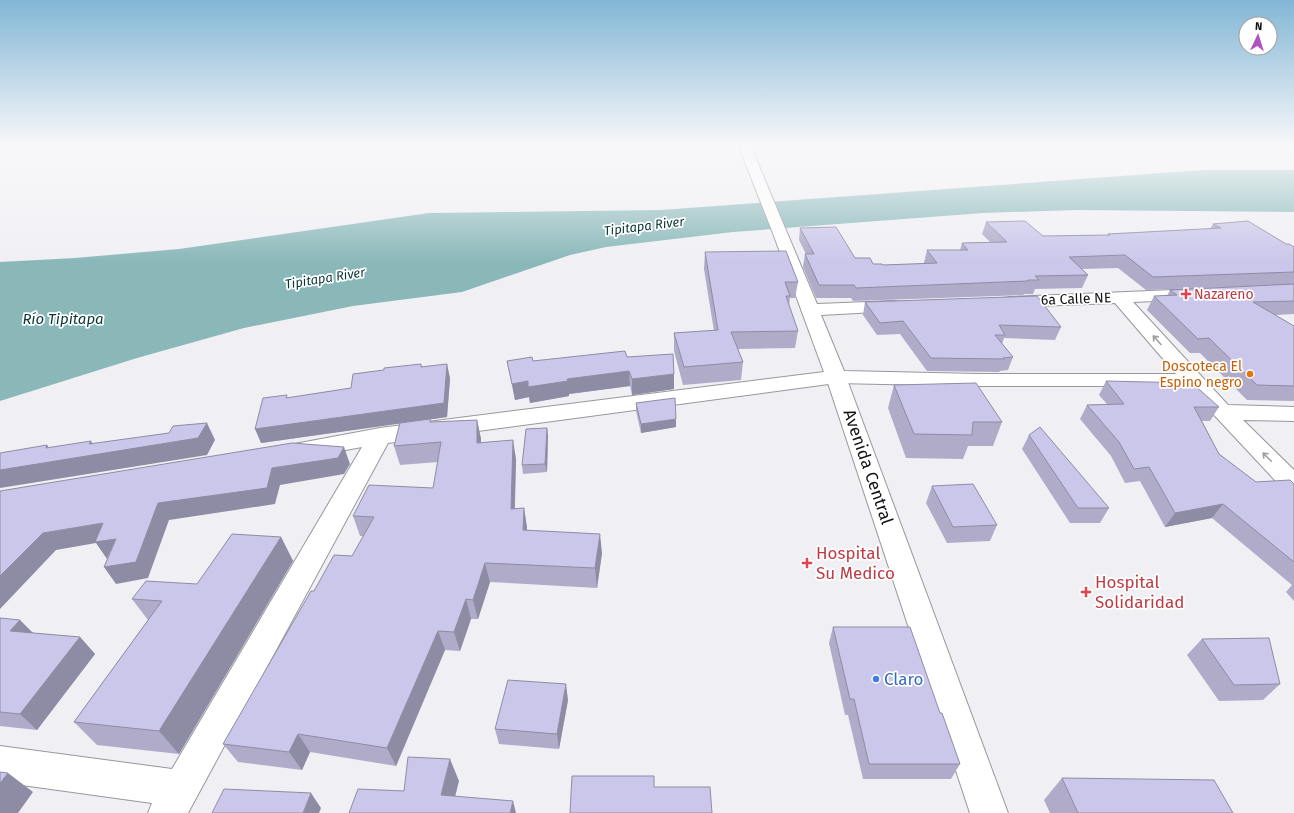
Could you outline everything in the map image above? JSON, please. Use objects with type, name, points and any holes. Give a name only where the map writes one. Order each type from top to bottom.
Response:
[{"type":"street","name":"Avenida Central","points":[[761,185],[836,377],[989,813]]},
{"type":"street","name":"6a Calle NE","points":[[992,302],[1213,294]]},
{"type":"street","points":[[1119,297],[1192,380],[1294,485]]},
{"type":"street","points":[[809,310],[912,306]]},
{"type":"street","points":[[278,454],[380,436],[836,377],[978,380],[1192,380]]},
{"type":"street","points":[[1222,412],[1294,414]]},
{"type":"street","points":[[0,764],[174,801],[380,436]]},
{"type":"water","name":"Río Tipitapa","points":[[1001,185],[1294,185],[1294,212],[1076,210],[983,213],[733,232],[606,247],[570,255],[462,292],[353,306],[244,328],[137,358],[0,401],[0,262],[75,258],[179,249],[429,213],[661,210]]},
{"type":"building","points":[[1025,221],[1043,236],[1110,235],[1108,234],[1221,228],[1213,224],[1248,221],[1286,244],[1294,247],[1294,272],[1153,277],[1125,255],[1069,257],[1088,275],[1035,276],[1039,280],[856,288],[854,285],[819,285],[805,254],[814,254],[800,228],[836,227],[855,258],[870,258],[873,264],[883,265],[937,263],[927,250],[968,250],[962,243],[1007,242],[986,222]]},
{"type":"building","points":[[786,251],[798,282],[785,282],[790,296],[786,296],[798,331],[731,332],[743,362],[684,367],[674,333],[718,330],[705,252]]},
{"type":"building","points":[[1294,284],[1294,301],[1253,302],[1294,326],[1294,386],[1257,385],[1209,338],[1198,339],[1154,296],[1177,295],[1170,290]]},
{"type":"building","points":[[1037,296],[1061,327],[999,325],[1005,335],[995,335],[1013,357],[1003,358],[1004,359],[931,358],[903,321],[880,323],[865,302]]},
{"type":"building","points":[[625,351],[627,357],[673,354],[674,374],[632,379],[629,371],[567,379],[568,381],[528,387],[528,381],[512,384],[507,361],[532,357],[533,361]]},
{"type":"building","points":[[421,364],[421,367],[447,364],[444,403],[255,429],[263,398],[287,395],[286,398],[351,388],[353,374],[384,370],[384,368]]},
{"type":"building","points":[[1106,381],[1192,383],[1219,407],[1194,407],[1219,454],[1256,482],[1290,480],[1294,484],[1294,562],[1223,504],[1175,513],[1149,467],[1134,469],[1119,442],[1087,405],[1124,404]]},
{"type":"building","points":[[976,383],[1002,422],[973,422],[972,435],[914,434],[894,385]]},
{"type":"building","points":[[675,398],[676,419],[641,424],[636,403]]},
{"type":"building","points":[[430,419],[430,422],[477,420],[477,443],[513,440],[511,509],[524,508],[523,530],[600,534],[595,568],[485,563],[473,600],[466,599],[454,632],[438,631],[387,748],[298,734],[289,752],[223,744],[311,591],[314,591],[334,555],[352,556],[374,517],[353,516],[369,485],[433,488],[441,442],[394,446],[400,423]]},
{"type":"building","points":[[207,423],[198,438],[0,470],[0,453],[47,445],[46,448],[91,441],[89,444],[169,433],[173,426]]},
{"type":"building","points":[[1040,427],[1109,508],[1078,508],[1029,435]]},
{"type":"building","points":[[547,428],[545,464],[522,465],[526,429]]},
{"type":"building","points":[[292,443],[344,447],[338,458],[272,468],[267,488],[158,503],[136,562],[104,567],[116,539],[95,542],[103,523],[43,533],[0,576],[0,491]]},
{"type":"building","points":[[973,484],[997,525],[953,527],[932,486]]},
{"type":"building","points":[[232,534],[281,537],[159,731],[74,722],[162,601],[132,599],[146,581],[197,584]]},
{"type":"building","points":[[0,618],[20,620],[10,631],[80,637],[20,714],[0,712]]},
{"type":"building","points":[[833,627],[910,627],[940,713],[942,713],[960,764],[869,764],[854,699],[850,699]]},
{"type":"building","points":[[1269,638],[1280,684],[1234,685],[1202,639]]},
{"type":"building","points":[[508,680],[566,684],[557,734],[495,729]]},
{"type":"building","points":[[408,757],[450,759],[441,795],[513,801],[510,813],[349,813],[358,789],[404,791]]},
{"type":"building","points":[[0,772],[8,773],[0,783]]},
{"type":"building","points":[[572,776],[654,776],[654,787],[710,787],[712,813],[570,813]]},
{"type":"building","points":[[1062,778],[1214,780],[1233,813],[1078,813]]},
{"type":"building","points":[[224,789],[311,793],[303,813],[212,813]]},
{"type":"place","name":"Nazareno","points":[[1186,294]]},
{"type":"place","name":"Doscoteca El Espino negro","points":[[1250,374]]},
{"type":"place","name":"Hospital Su Medico","points":[[807,563]]},
{"type":"place","name":"Hospital Solidaridad","points":[[1086,592]]},
{"type":"place","name":"Claro","points":[[876,679]]},
{"type":"water label","name":"Tipitapa River","points":[[644,226]]},
{"type":"water label","name":"Tipitapa River","points":[[325,278]]}]
